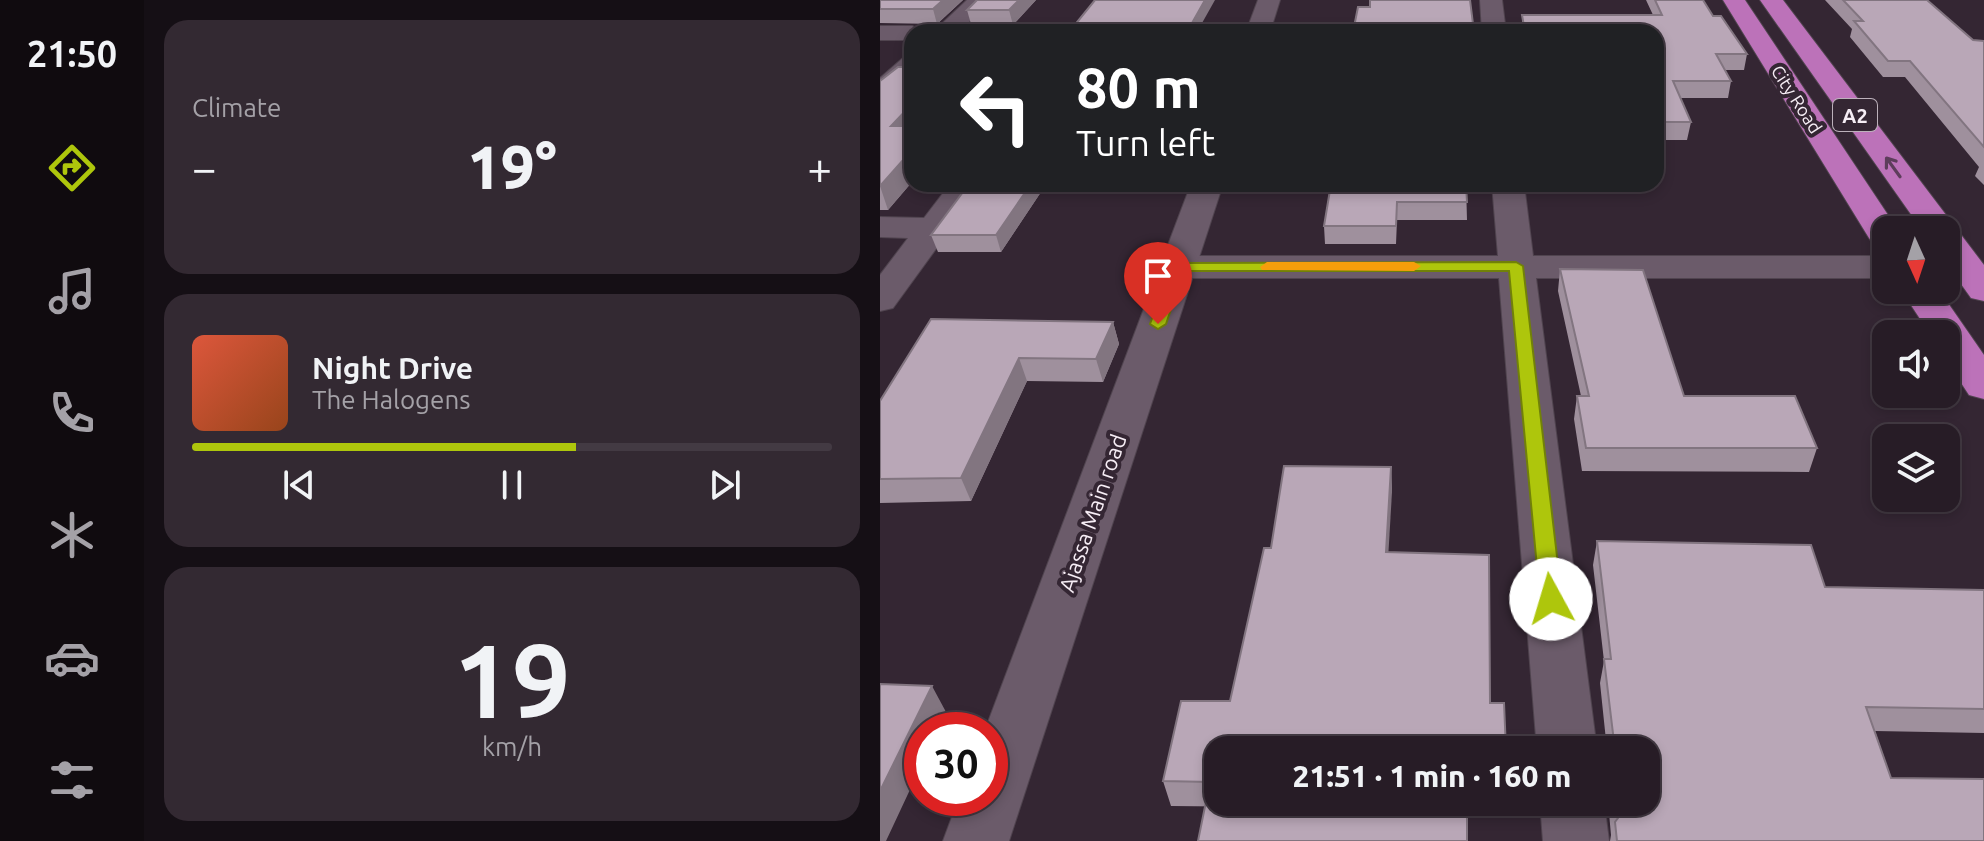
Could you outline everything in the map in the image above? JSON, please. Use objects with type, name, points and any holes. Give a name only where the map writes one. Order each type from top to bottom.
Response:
[{"type":"highway","name":"City Road","points":[[1734,0],[1872,216]]},
{"type":"highway","name":"City Road","points":[[1771,0],[1929,216]]},
{"type":"highway","points":[[1960,255],[1979,277]]},
{"type":"highway","points":[[1929,304],[1984,386]]},
{"type":"street","points":[[954,24],[980,0]]},
{"type":"street","points":[[1261,24],[1269,0]]},
{"type":"street","points":[[1491,0],[1493,24]]},
{"type":"street","points":[[880,33],[904,33]]},
{"type":"street","points":[[880,93],[904,70]]},
{"type":"street","points":[[880,300],[961,192]]},
{"type":"street","name":"Ajassa Main road","points":[[976,841],[1204,192]]},
{"type":"street","points":[[1509,192],[1566,736]]},
{"type":"street","points":[[880,227],[934,229]]},
{"type":"street","points":[[1178,267],[1872,267]]},
{"type":"street","points":[[1573,816],[1576,841]]},
{"type":"building","points":[[880,0],[943,0],[933,9],[880,9]]},
{"type":"building","points":[[977,0],[1019,0],[1009,10],[967,10]]},
{"type":"building","points":[[1095,0],[1205,0],[1192,24],[1076,24]]},
{"type":"building","points":[[1370,0],[1470,0],[1473,24],[1355,24],[1358,7],[1370,7]]},
{"type":"building","points":[[1655,0],[1703,0],[1713,16],[1721,16],[1747,54],[1716,54],[1731,81],[1673,81],[1691,122],[1664,122],[1664,24],[1524,24],[1522,15],[1662,15]]},
{"type":"building","points":[[1843,0],[1927,0],[1973,40],[1984,41],[1984,147],[1910,61],[1888,61],[1854,21],[1863,21]]},
{"type":"building","points":[[898,67],[904,67],[904,112],[891,126],[904,126],[904,159],[880,186],[880,81]]},
{"type":"building","points":[[963,192],[1026,192],[996,235],[931,235]]},
{"type":"building","points":[[1330,192],[1466,192],[1467,202],[1397,202],[1396,226],[1324,226]]},
{"type":"building","points":[[1560,269],[1643,270],[1684,396],[1795,396],[1817,448],[1586,448],[1577,396],[1589,396]]},
{"type":"building","points":[[931,319],[1113,322],[1096,359],[1019,358],[961,478],[880,479],[880,401]]},
{"type":"building","points":[[1284,466],[1391,467],[1386,552],[1489,555],[1490,703],[1504,703],[1505,736],[1204,736],[1204,782],[1163,781],[1181,701],[1230,701],[1264,548],[1271,548]]},
{"type":"building","points":[[1597,541],[1811,545],[1825,587],[1984,590],[1984,709],[1866,707],[1891,778],[1984,779],[1984,841],[1617,841],[1615,822],[1618,816],[1660,816],[1660,736],[1613,736],[1604,659],[1611,659]]},
{"type":"building","points":[[880,684],[932,686],[919,712],[904,712],[904,743],[880,791]]},
{"type":"building","points":[[1204,812],[1204,816],[1467,816],[1467,841],[1198,841]]},
{"type":"slow traffic","points":[[1267,267],[1414,266]]},
{"type":"route","points":[[1158,324],[1178,267],[1516,266],[1551,599]]}]
